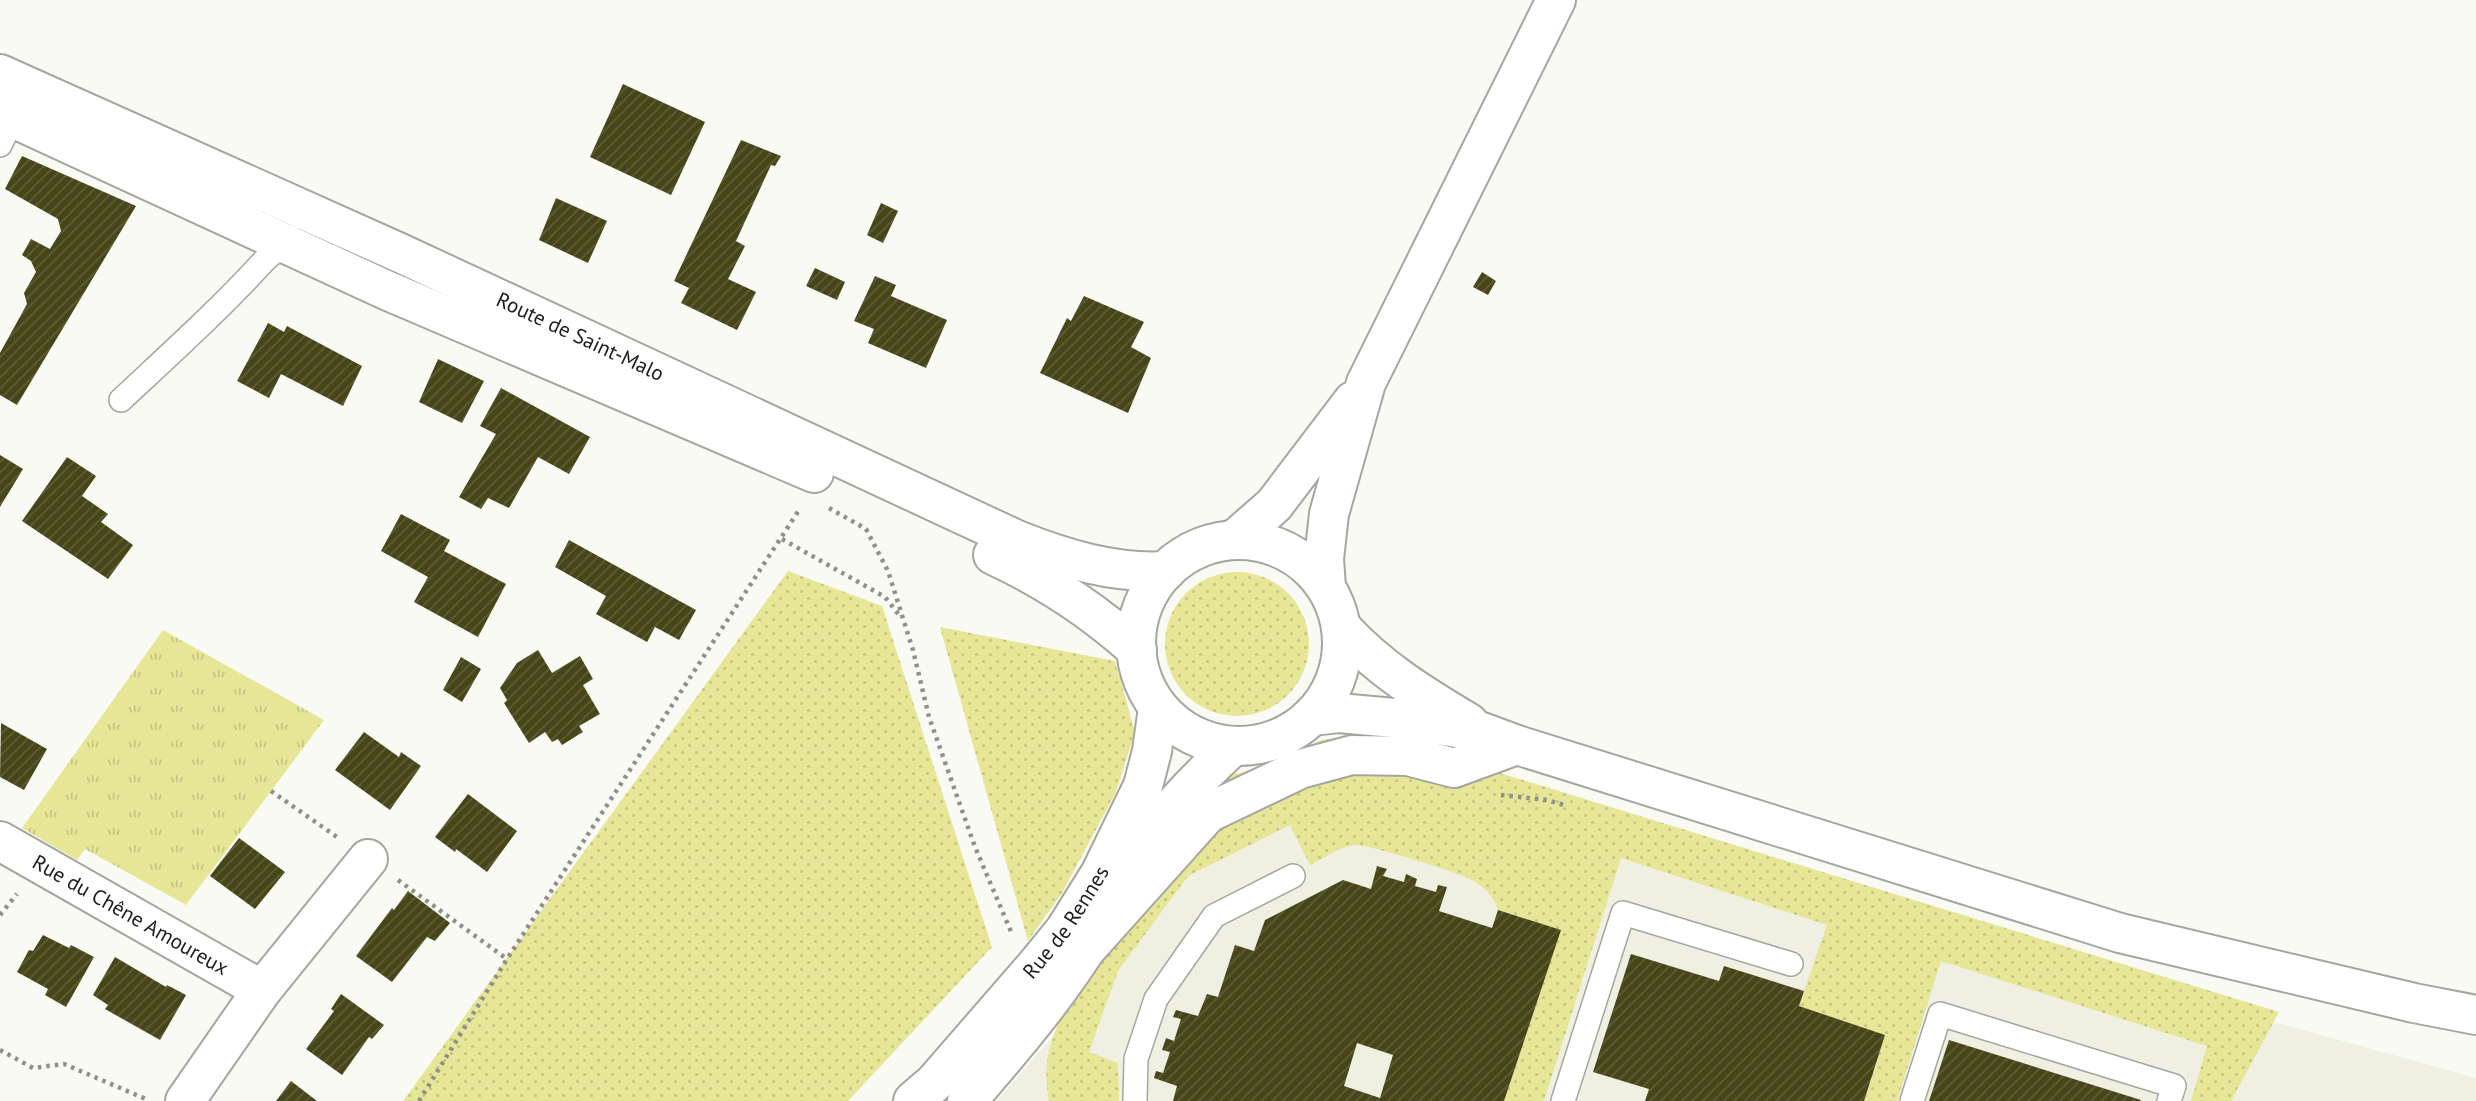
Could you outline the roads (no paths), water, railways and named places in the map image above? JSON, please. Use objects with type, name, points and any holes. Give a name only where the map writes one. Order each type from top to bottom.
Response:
[{"type":"main road","points":[[1234,540],[1274,505],[1366,383],[1556,0]]},
{"type":"main road","points":[[1508,97],[1573,0]]},
{"type":"main road","name":"Route de Saint-Malo","points":[[8,107],[309,212],[1017,540],[1089,565],[1139,573],[1166,571]]},
{"type":"main road","name":"Route de Saint-Malo","points":[[8,107],[285,244],[818,475],[1038,578],[1088,611],[1137,650]]},
{"type":"main road","points":[[1326,587],[1324,559],[1329,514],[1366,383]]},
{"type":"main road","points":[[1234,540],[1261,543],[1286,551],[1308,567],[1326,587],[1336,607],[1341,627],[1342,651],[1337,675],[1327,697],[1312,716],[1295,730],[1275,740],[1255,745],[1212,743],[1192,735],[1174,723],[1158,708],[1147,690],[1140,671],[1137,650],[1143,608],[1166,571],[1197,550],[1234,540]]},
{"type":"main road","points":[[1341,627],[1361,649],[1408,687],[1482,732],[1517,745],[2120,933],[2414,1003],[2476,1015]]},
{"type":"main road","name":"Rue de Rennes","points":[[933,1095],[1065,930],[1100,874],[1143,786],[1152,751],[1158,708]]},
{"type":"main road","points":[[1312,716],[1339,713],[1482,732]]},
{"type":"main road","points":[[1088,947],[1208,814],[1300,769],[1352,755],[1408,756],[1454,768],[1517,745]]},
{"type":"main road","name":"Rue de Rennes","points":[[967,1101],[1045,1010],[1088,947],[1149,839],[1178,800],[1196,779],[1233,746]]},
{"type":"main road","name":"Rue du Chêne Amoureux","points":[[0,841],[262,990]]},
{"type":"main road","points":[[185,1101],[262,990],[368,859]]},
{"type":"lane","points":[[121,400],[222,307],[270,254],[285,244],[309,212]]},
{"type":"lane","points":[[1135,1101],[1136,1059],[1156,999],[1214,916],[1293,876]]},
{"type":"lane","points":[[1563,1101],[1623,913],[1791,964]]},
{"type":"lane","points":[[1912,1101],[1940,1014],[2174,1086],[2169,1101]]}]
